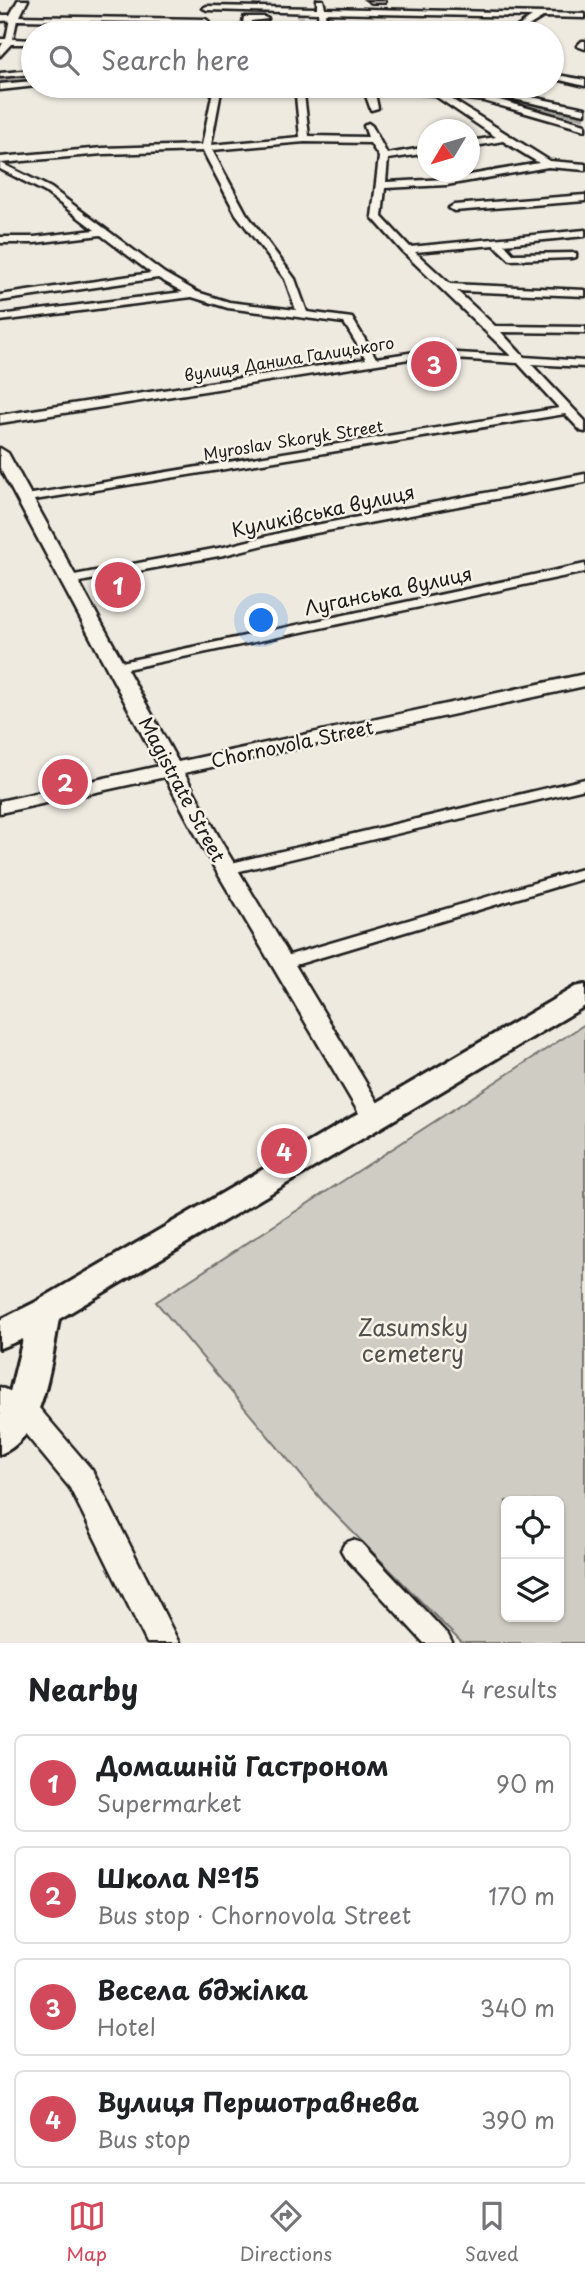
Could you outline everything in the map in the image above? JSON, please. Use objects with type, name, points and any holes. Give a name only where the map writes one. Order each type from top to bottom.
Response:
[{"type":"main road","points":[[0,1335],[45,1312],[585,994]]},
{"type":"main road","points":[[0,1439],[45,1312]]},
{"type":"street","points":[[0,54],[23,0]]},
{"type":"street","points":[[320,0],[322,21]]},
{"type":"street","points":[[0,18],[205,21],[207,4],[321,14],[585,16]]},
{"type":"street","points":[[247,21],[301,18],[321,14]]},
{"type":"street","points":[[532,21],[543,14]]},
{"type":"street","points":[[0,75],[21,73]]},
{"type":"street","points":[[564,79],[585,83]]},
{"type":"street","points":[[0,87],[21,85]]},
{"type":"street","points":[[216,98],[206,148],[241,214],[290,279],[302,313]]},
{"type":"street","points":[[300,98],[305,139]]},
{"type":"street","points":[[371,98],[374,108]]},
{"type":"street","points":[[446,98],[504,138],[548,163]]},
{"type":"street","points":[[479,98],[585,127]]},
{"type":"street","points":[[522,98],[585,111]]},
{"type":"street","points":[[368,126],[384,157],[377,217],[407,250],[492,329],[520,362],[585,428]]},
{"type":"street","points":[[480,142],[504,138]]},
{"type":"street","points":[[0,159],[103,151],[206,148],[305,139],[373,140]]},
{"type":"street","points":[[384,157],[417,152]]},
{"type":"street","points":[[480,176],[548,163],[585,167]]},
{"type":"street","points":[[0,166],[48,190],[160,275],[193,294],[228,305],[348,320],[372,360]]},
{"type":"street","points":[[382,186],[447,182],[454,219]]},
{"type":"street","points":[[454,208],[585,198]]},
{"type":"street","points":[[0,240],[34,240],[103,232]]},
{"type":"street","points":[[407,250],[585,233]]},
{"type":"street","points":[[495,240],[510,257],[572,255]]},
{"type":"street","points":[[0,298],[160,275]]},
{"type":"street","points":[[448,287],[585,293]]},
{"type":"street","points":[[0,317],[193,294]]},
{"type":"street","points":[[492,329],[585,330]]},
{"type":"street","name":"вулиця Данила Галицького","points":[[0,419],[422,354],[585,365]]},
{"type":"street","name":"Myroslav Skoryk Street","points":[[26,499],[566,410]]},
{"type":"street","name":"Magistrate Street","points":[[0,453],[226,869],[375,1119]]},
{"type":"street","name":"Куликівська вулиця","points":[[69,580],[224,551],[300,532],[585,478]]},
{"type":"street","name":"Луганська вулиця","points":[[117,667],[585,568]]},
{"type":"street","name":"Chornovola Street","points":[[0,807],[585,680]]},
{"type":"street","points":[[226,869],[585,784]]},
{"type":"street","points":[[282,964],[585,873]]},
{"type":"street","points":[[11,1405],[81,1479],[159,1641]]},
{"type":"street","points":[[353,1550],[440,1643]]},
{"type":"green space","name":"Zasumsky cemetery","points":[[585,1024],[585,1643],[462,1643],[326,1505],[156,1302]]},
{"type":"waterway","points":[[0,83],[21,81]]},
{"type":"waterway","points":[[501,98],[585,116]]},
{"type":"tunnel","points":[[297,18],[304,18]]},
{"type":"place","name":"Весела бджілка","points":[[434,364]]},
{"type":"place","name":"Домашній Гастроном","points":[[118,585]]},
{"type":"place","name":"Школа №15","points":[[65,782]]},
{"type":"place","name":"Вулиця Першотравнева","points":[[284,1151]]}]
